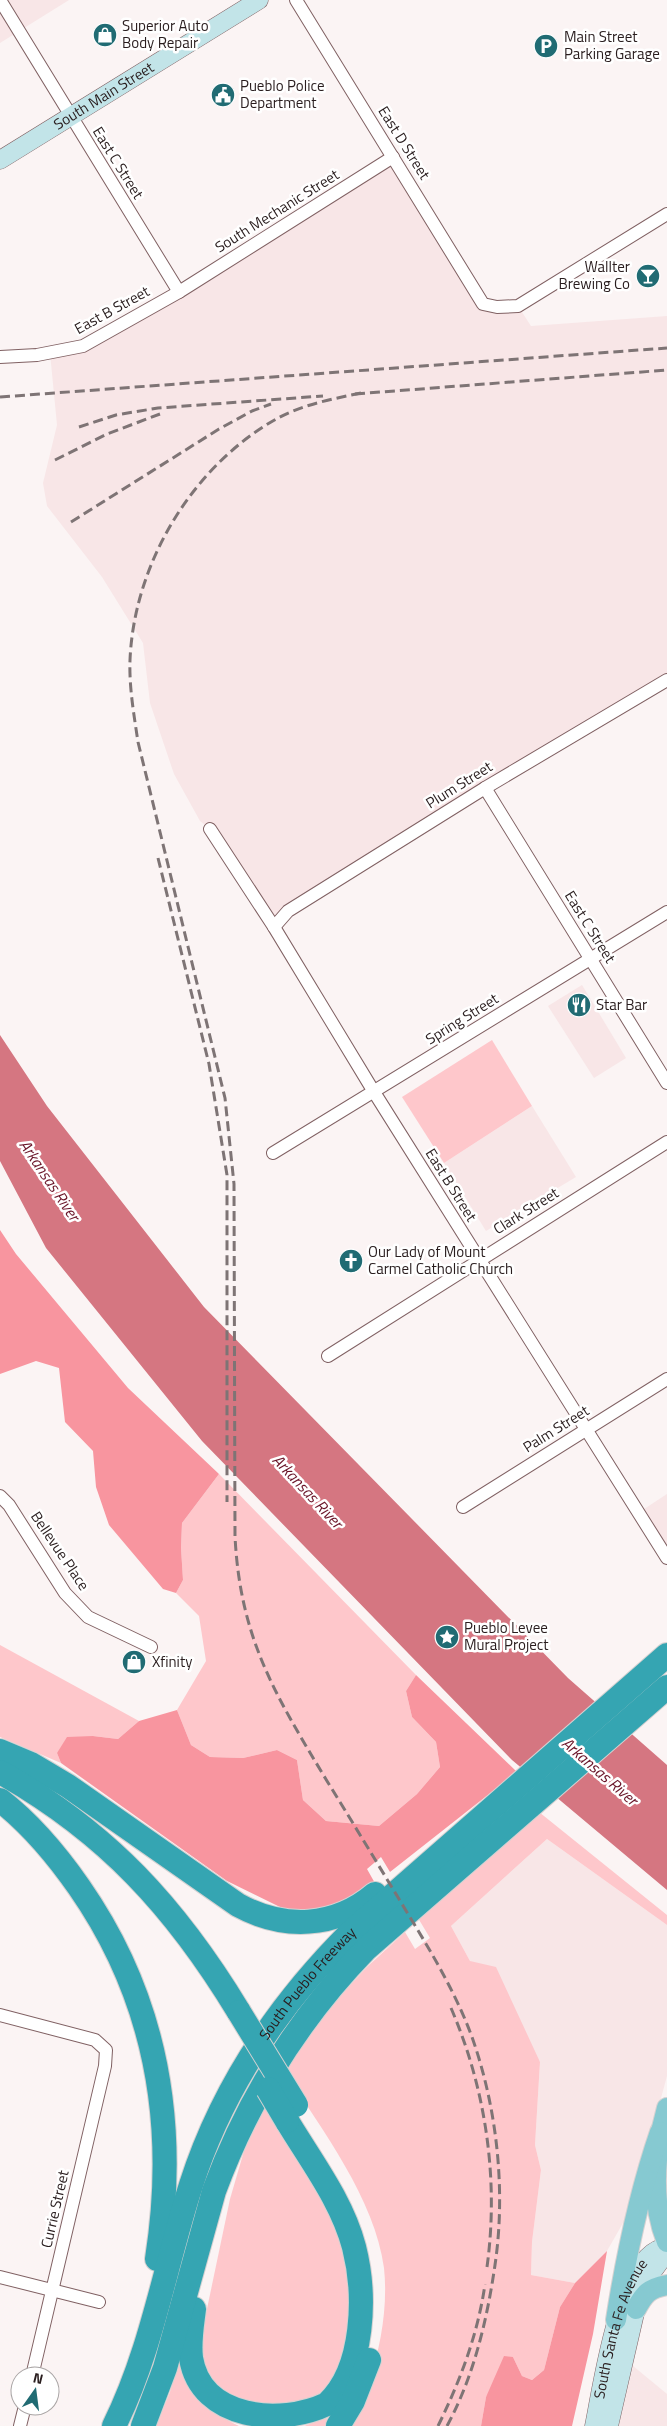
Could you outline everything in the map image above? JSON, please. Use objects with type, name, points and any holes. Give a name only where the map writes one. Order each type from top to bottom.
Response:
[{"type":"highway","name":"South Pueblo Freeway","points":[[143,2426],[165,2368],[214,2191],[223,2166],[244,2117],[272,2068],[325,1994],[383,1933],[515,1804],[654,1688],[667,1655]]},
{"type":"highway","points":[[0,1751],[31,1764],[56,1778],[238,1906],[262,1917],[282,1921],[316,1922],[336,1917],[355,1909],[449,1833],[470,1829]]},
{"type":"highway","points":[[0,1772],[72,1818],[102,1843],[143,1881],[184,1929],[235,2020],[292,2113],[356,2206],[369,2242],[375,2277],[375,2327],[368,2365],[353,2401],[338,2426]]},
{"type":"highway","points":[[0,1787],[66,1831],[132,1890],[183,1951],[235,2020]]},
{"type":"highway","points":[[0,1800],[25,1821],[50,1847],[96,1912],[133,1985],[147,2026],[157,2068],[164,2150],[160,2239],[148,2300],[116,2423]]},
{"type":"highway","name":"South Pueblo Freeway","points":[[116,2423],[144,2348],[183,2211],[202,2156],[225,2102],[250,2057],[290,2000],[329,1953],[374,1911],[470,1829],[515,1804]]},
{"type":"highway","points":[[223,2166],[196,2301],[190,2343],[195,2371],[212,2399],[234,2416],[260,2425],[295,2422],[326,2405],[341,2388],[355,2350],[361,2300],[358,2265],[348,2230],[292,2113]]},
{"type":"main road","points":[[616,2320],[627,2253],[640,2195],[667,2108]]},
{"type":"main road","points":[[660,2132],[656,2163],[660,2224],[667,2242]]},
{"type":"main road","points":[[636,2309],[645,2293],[655,2287],[667,2285]]},
{"type":"street","name":"East C Street","points":[[0,0],[179,292]]},
{"type":"street","name":"South Main Street","points":[[0,160],[259,0]]},
{"type":"street","name":"East D Street","points":[[296,0],[484,304],[497,307],[518,306],[667,214]]},
{"type":"street","name":"South Mechanic Street","points":[[179,292],[393,157]]},
{"type":"street","name":"East B Street","points":[[0,357],[37,356],[83,346],[179,292]]},
{"type":"street","name":"Plum Street","points":[[274,927],[288,911],[485,788],[667,680]]},
{"type":"street","name":"East C Street","points":[[485,788],[667,1083]]},
{"type":"street","name":"East B Street","points":[[210,829],[274,927],[374,1092],[584,1429],[667,1558]]},
{"type":"street","name":"Spring Street","points":[[273,1153],[667,912]]},
{"type":"street","name":"Clark Street","points":[[328,1356],[667,1142]]},
{"type":"street","name":"Palm Street","points":[[463,1507],[584,1429],[667,1379]]},
{"type":"street","name":"Bellevue Place","points":[[0,1496],[9,1505],[65,1593],[88,1617],[151,1647]]},
{"type":"street","name":"Currie Street","points":[[0,2015],[95,2040],[106,2050],[105,2066],[34,2366]]},
{"type":"street","name":"South Santa Fe Avenue","points":[[594,2426],[616,2320],[623,2296],[642,2262],[657,2248],[667,2247]]},
{"type":"street","name":"South Santa Fe Avenue","points":[[609,2426],[639,2290],[667,2252]]},
{"type":"street","points":[[0,2277],[99,2302]]},
{"type":"shaded area","points":[[0,0],[69,0],[0,43]]},
{"type":"shaded area","points":[[393,157],[484,304],[518,306],[531,326],[667,316],[667,680],[274,927],[210,829],[200,821],[174,774],[150,703],[143,643],[102,577],[47,506],[43,483],[57,425],[50,353],[83,346]]},
{"type":"shaded area","points":[[582,985],[626,1058],[594,1078],[548,1006]]},
{"type":"shaded area","points":[[492,1040],[532,1106],[444,1163],[402,1097]]},
{"type":"shaded area","points":[[532,1106],[576,1177],[486,1231],[444,1163]]},
{"type":"shaded area","points":[[0,1230],[16,1254],[128,1388],[219,1474],[182,1523],[183,1580],[176,1593],[163,1589],[109,1525],[96,1487],[93,1451],[65,1422],[59,1368],[36,1361],[0,1374]]},
{"type":"shaded area","points":[[219,1474],[416,1675],[406,1691],[412,1717],[436,1742],[440,1767],[417,1794],[379,1826],[326,1821],[303,1800],[297,1760],[277,1750],[243,1758],[210,1757],[191,1745],[177,1710],[206,1661],[199,1616],[176,1593],[183,1580],[182,1523]]},
{"type":"shaded area","points":[[667,1494],[667,1558],[638,1513]]},
{"type":"shaded area","points":[[0,1645],[139,1721],[118,1739],[93,1736],[57,1753],[61,1763],[0,1737]]},
{"type":"shaded area","points":[[416,1675],[517,1772],[390,1872],[381,1857],[367,1869],[376,1885],[319,1913],[282,1908],[227,1881],[61,1763],[57,1753],[67,1737],[93,1736],[118,1739],[139,1721],[177,1710],[191,1745],[210,1757],[243,1758],[277,1750],[297,1760],[303,1800],[326,1821],[379,1826],[417,1794],[440,1767],[436,1742],[412,1717],[406,1691]]},
{"type":"shaded area","points":[[539,1812],[667,1915],[667,1925],[547,1839],[451,1926],[470,1961],[496,1967],[540,2062],[535,2145],[541,2170],[532,2242],[531,2275],[575,2283],[560,2307],[544,2370],[532,2380],[522,2376],[513,2357],[486,2397],[481,2426],[347,2426],[365,2393],[377,2354],[384,2311],[384,2268],[379,2242],[370,2216],[358,2191],[330,2141],[285,2072],[313,2025],[367,1967],[405,1932],[415,1949],[430,1938],[418,1918]]},
{"type":"shaded area","points":[[547,1839],[667,1925],[667,2076],[631,2209],[607,2251],[575,2283],[531,2275],[532,2242],[541,2170],[535,2145],[540,2062],[470,1961],[451,1926]]},
{"type":"shaded area","points":[[270,2106],[347,2247],[352,2297],[342,2370],[326,2393],[268,2419],[211,2386],[199,2347],[230,2199],[244,2151],[264,2108]]},
{"type":"shaded area","points":[[607,2251],[593,2334],[572,2426],[481,2426],[486,2397],[504,2356],[513,2357],[522,2376],[532,2380],[544,2370],[560,2307],[575,2283]]},
{"type":"shaded area","points":[[179,2356],[202,2397],[217,2412],[239,2426],[156,2426],[170,2392]]},
{"type":"shaded area","points":[[633,2366],[667,2394],[667,2426],[619,2426]]},
{"type":"shaded area","points":[[326,2418],[330,2420],[329,2426],[304,2426]]},
{"type":"water","name":"Arkansas River","points":[[0,1035],[47,1106],[204,1307],[568,1678],[667,1765],[667,1890],[512,1760],[202,1441],[46,1248],[0,1161]]},
{"type":"railway","points":[[0,397],[667,348]]},
{"type":"railway","points":[[355,394],[667,370]]},
{"type":"railway","points":[[361,393],[308,406],[278,418],[247,438],[220,462],[195,490],[174,520],[156,553],[143,588],[134,624],[130,680],[138,742],[225,1098],[234,1184],[235,1536],[238,1573],[244,1606],[264,1665],[292,1721],[442,1971],[472,2037],[488,2092],[497,2150],[499,2179],[500,2208],[495,2265],[488,2306],[472,2368],[447,2426]]},
{"type":"railway","points":[[79,427],[116,415],[158,408],[323,396]]},
{"type":"railway","points":[[71,522],[219,429],[252,411],[271,404]]},
{"type":"railway","points":[[55,460],[107,434],[160,414]]},
{"type":"railway","points":[[158,858],[209,1064],[227,1175],[227,1502]]},
{"type":"railway","points":[[451,2008],[473,2070],[487,2135],[491,2201],[487,2267]]},
{"type":"railway","points":[[438,2426],[454,2392],[473,2339],[485,2284]]},
{"type":"place","name":"Superior Auto Body Repair","points":[[105,35]]},
{"type":"place","name":"Main Street Parking Garage","points":[[546,46]]},
{"type":"place","name":"Pueblo Police Department","points":[[223,95]]},
{"type":"place","name":"Wallter Brewing Co","points":[[648,276]]},
{"type":"place","name":"Star Bar","points":[[579,1005]]},
{"type":"place","name":"Our Lady of Mount Carmel Catholic Church","points":[[351,1261]]},
{"type":"place","name":"Pueblo Levee Mural Project","points":[[447,1637]]},
{"type":"place","name":"Xfinity","points":[[134,1662]]}]
